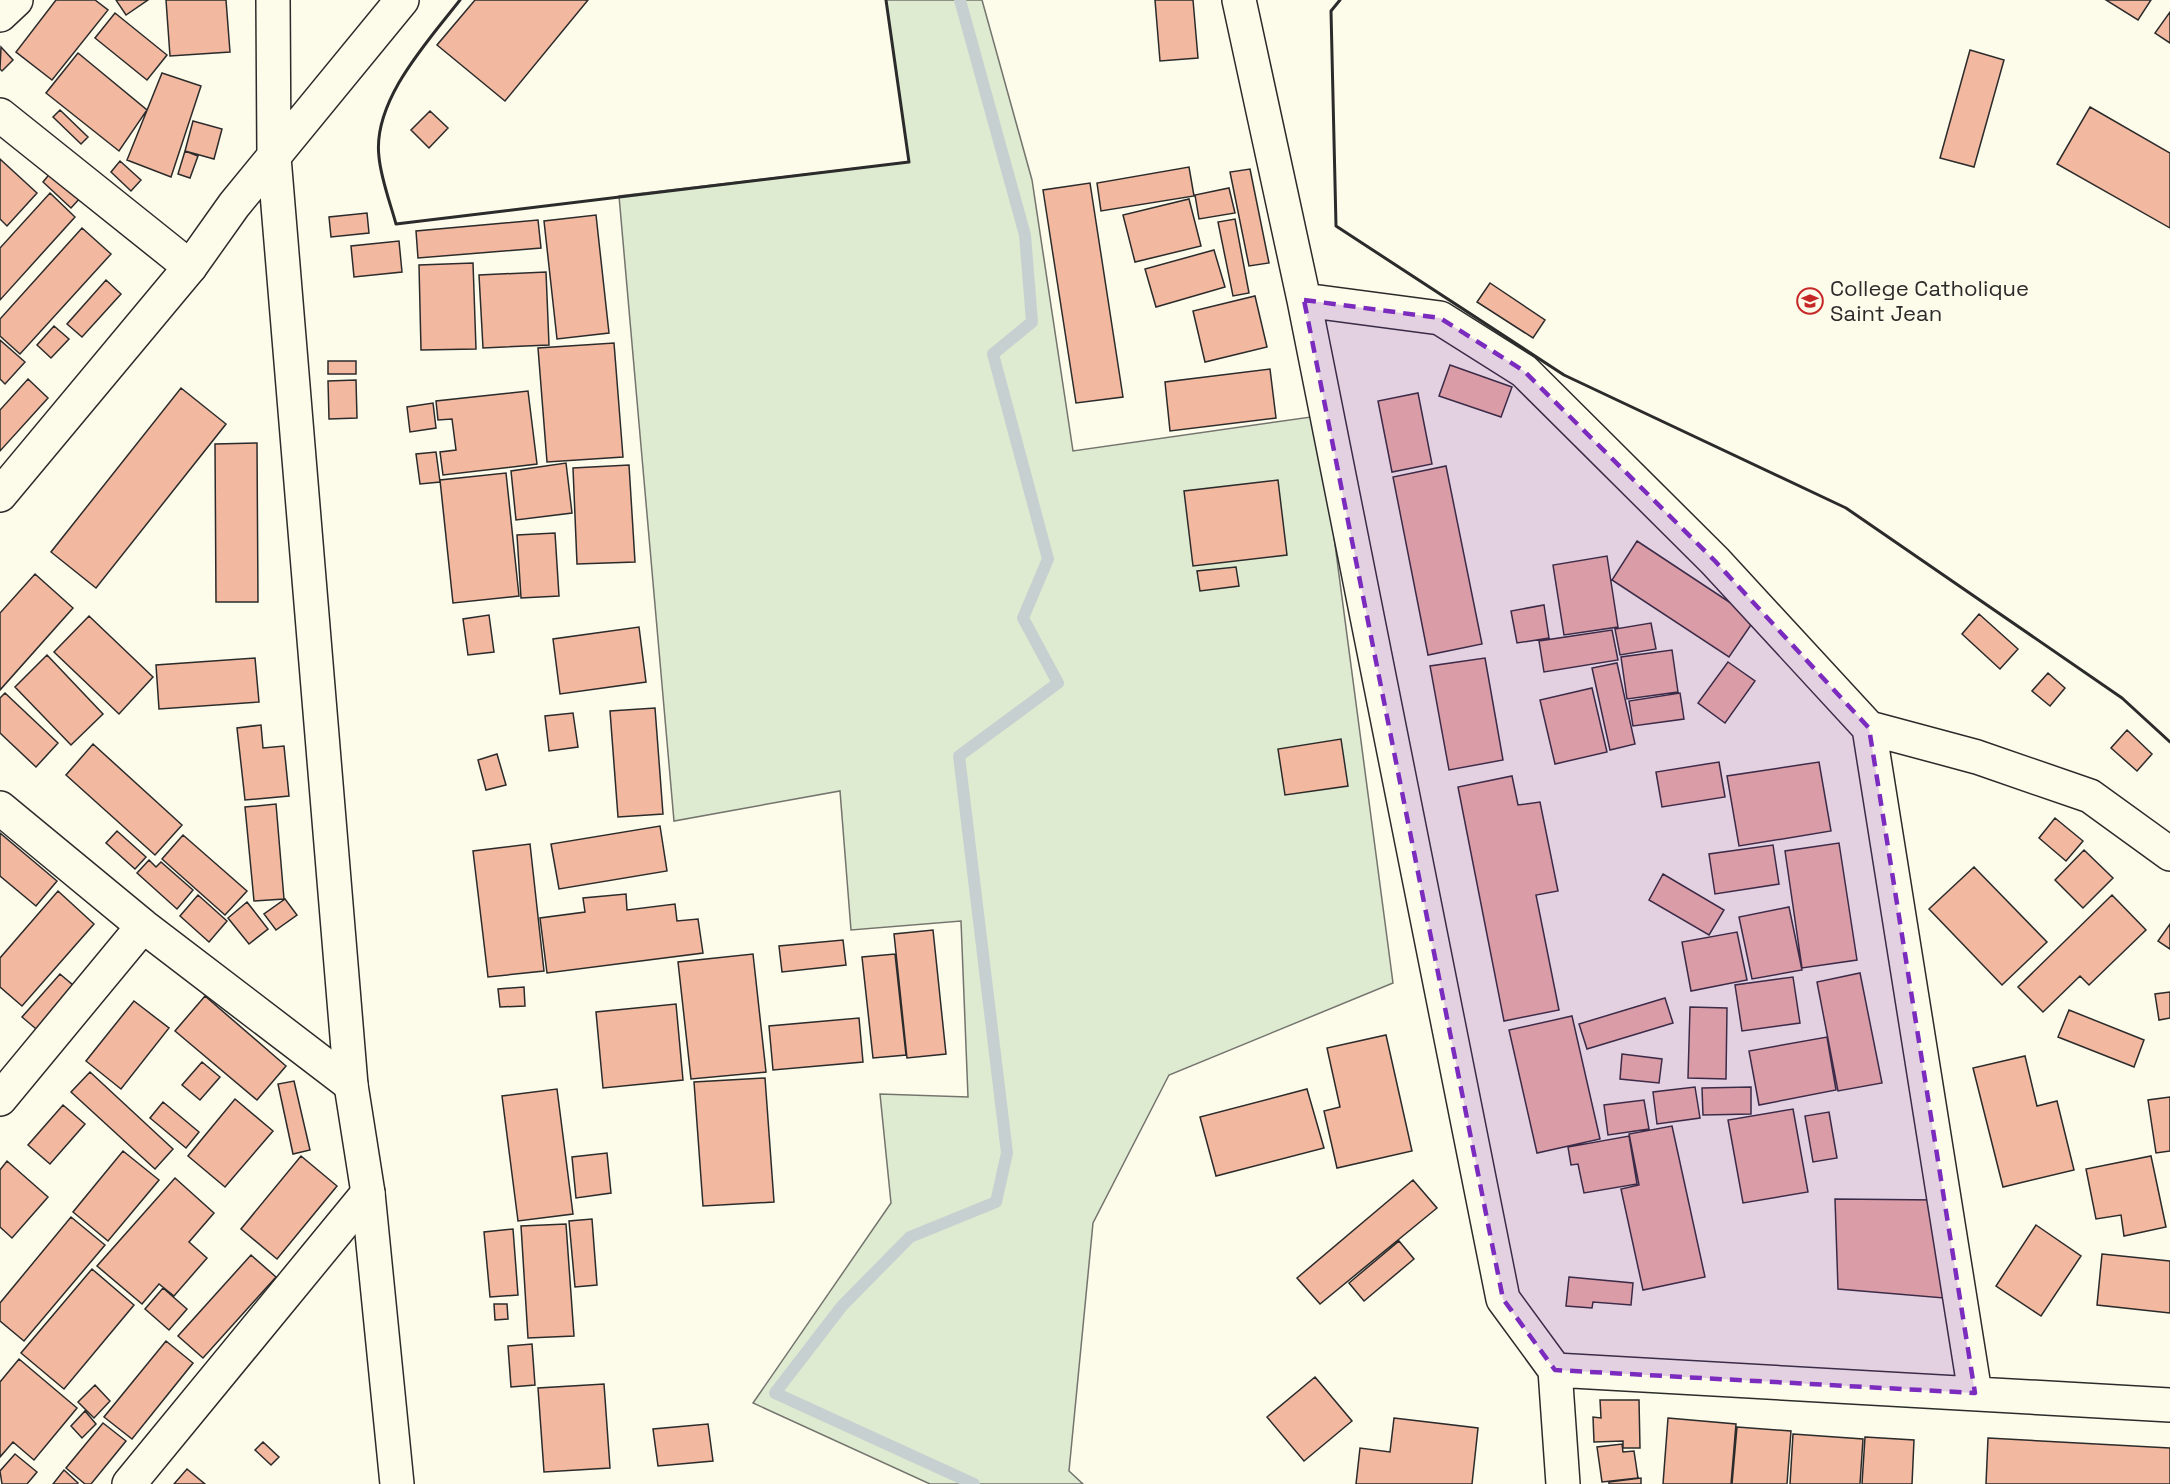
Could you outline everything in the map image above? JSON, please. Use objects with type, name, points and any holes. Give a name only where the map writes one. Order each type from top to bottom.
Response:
[{"type":"street","points":[[0,15],[16,0]]},
{"type":"street","points":[[273,0],[274,157],[351,1084],[368,1193],[397,1484]]},
{"type":"street","points":[[0,495],[190,267],[234,205],[402,0]]},
{"type":"street","points":[[1239,0],[1304,300],[1503,1299],[1555,1370],[1563,1484]]},
{"type":"street","points":[[0,115],[190,267]]},
{"type":"street","points":[[1304,300],[1440,318],[1524,371],[1715,561],[1869,728],[1977,757],[2090,796],[2170,854]]},
{"type":"street","points":[[1869,728],[1975,1393]]},
{"type":"street","points":[[0,808],[143,926],[351,1084]]},
{"type":"street","points":[[0,1099],[143,926]]},
{"type":"street","points":[[129,1484],[368,1193]]},
{"type":"street","points":[[1555,1370],[2170,1405]]},
{"type":"highlighted area","points":[[1304,300],[1440,318],[1524,371],[1715,561],[1869,728],[1975,1393],[1555,1370],[1503,1299]]},
{"type":"green space","points":[[886,0],[982,0],[1032,180],[1073,451],[1318,416],[1393,983],[1169,1075],[1093,1223],[1069,1471],[1083,1484],[930,1484],[753,1403],[891,1203],[880,1094],[968,1097],[961,921],[851,930],[840,791],[674,821],[619,196],[909,162]]},
{"type":"building","points":[[56,0],[95,0],[108,10],[52,80],[16,52]]},
{"type":"building","points":[[116,0],[148,0],[126,15]]},
{"type":"building","points":[[166,0],[226,0],[230,52],[170,56]]},
{"type":"building","points":[[475,0],[588,0],[505,101],[437,45]]},
{"type":"building","points":[[1155,0],[1193,0],[1198,58],[1160,61]]},
{"type":"building","points":[[2106,0],[2151,0],[2138,20]]},
{"type":"building","points":[[2170,12],[2170,43],[2155,33]]},
{"type":"building","points":[[115,13],[167,55],[147,80],[95,38]]},
{"type":"building","points":[[1,47],[13,60],[2,71],[0,69]]},
{"type":"building","points":[[1970,50],[2004,60],[1974,167],[1940,158]]},
{"type":"building","points":[[78,53],[147,110],[119,151],[46,93]]},
{"type":"building","points":[[162,73],[201,86],[171,177],[127,160]]},
{"type":"building","points":[[2090,107],[2170,153],[2170,228],[2057,164]]},
{"type":"building","points":[[60,110],[88,137],[81,144],[53,117]]},
{"type":"building","points":[[430,111],[448,128],[429,148],[411,130]]},
{"type":"building","points":[[193,121],[222,129],[214,159],[185,151]]},
{"type":"building","points":[[185,151],[198,156],[190,178],[178,174]]},
{"type":"building","points":[[0,159],[37,193],[7,226],[0,219]]},
{"type":"building","points":[[120,161],[141,180],[131,191],[111,172]]},
{"type":"building","points":[[1189,167],[1194,196],[1101,211],[1097,183]]},
{"type":"building","points":[[1250,169],[1269,263],[1249,266],[1230,172]]},
{"type":"building","points":[[52,171],[81,197],[71,208],[43,182]]},
{"type":"building","points":[[1090,183],[1123,397],[1076,403],[1043,190]]},
{"type":"building","points":[[1229,188],[1235,213],[1199,219],[1195,195]]},
{"type":"building","points":[[50,193],[75,217],[0,300],[0,248]]},
{"type":"building","points":[[1189,199],[1201,246],[1135,262],[1123,215]]},
{"type":"building","points":[[367,213],[369,233],[331,237],[329,217]]},
{"type":"building","points":[[596,215],[609,333],[557,339],[544,221]]},
{"type":"building","points":[[1235,219],[1249,293],[1233,296],[1218,222]]},
{"type":"building","points":[[538,220],[541,248],[418,258],[416,231]]},
{"type":"building","points":[[82,228],[111,254],[20,354],[0,336],[0,319]]},
{"type":"building","points":[[399,241],[402,272],[354,277],[351,246]]},
{"type":"building","points":[[1214,250],[1225,287],[1156,307],[1145,269]]},
{"type":"building","points":[[473,263],[476,349],[421,350],[419,265]]},
{"type":"building","points":[[546,272],[549,345],[483,348],[479,275]]},
{"type":"building","points":[[106,280],[121,294],[82,337],[67,324]]},
{"type":"building","points":[[1490,283],[1545,320],[1533,338],[1477,302]]},
{"type":"building","points":[[1255,296],[1267,347],[1205,362],[1193,311]]},
{"type":"building","points":[[54,326],[69,339],[51,358],[37,345]]},
{"type":"building","points":[[0,340],[25,362],[5,384],[0,379]]},
{"type":"building","points":[[614,343],[623,457],[547,462],[538,348]]},
{"type":"building","points":[[328,361],[356,361],[356,374],[328,374]]},
{"type":"building","points":[[1450,365],[1512,387],[1501,417],[1439,396]]},
{"type":"building","points":[[1270,369],[1276,418],[1170,431],[1165,382]]},
{"type":"building","points":[[28,379],[48,398],[0,451],[0,410]]},
{"type":"building","points":[[356,380],[357,418],[329,419],[328,381]]},
{"type":"building","points":[[181,388],[226,424],[96,588],[51,552]]},
{"type":"building","points":[[528,391],[537,464],[443,475],[440,452],[456,450],[452,419],[438,420],[436,401]]},
{"type":"building","points":[[1418,393],[1432,464],[1392,472],[1378,401]]},
{"type":"building","points":[[433,403],[436,428],[410,432],[407,407]]},
{"type":"building","points":[[257,443],[258,602],[216,602],[215,444]]},
{"type":"building","points":[[436,452],[440,482],[420,484],[416,454]]},
{"type":"building","points":[[566,463],[572,513],[516,520],[511,471]]},
{"type":"building","points":[[629,465],[635,562],[577,564],[573,468]]},
{"type":"building","points":[[1446,466],[1482,644],[1428,655],[1393,477]]},
{"type":"building","points":[[506,473],[519,596],[453,603],[440,480]]},
{"type":"building","points":[[1278,480],[1287,555],[1193,566],[1184,491]]},
{"type":"building","points":[[555,533],[559,596],[521,598],[517,535]]},
{"type":"building","points":[[1637,541],[1755,619],[1729,657],[1612,580]]},
{"type":"building","points":[[1607,556],[1618,627],[1564,635],[1553,565]]},
{"type":"building","points":[[1236,567],[1239,586],[1200,591],[1197,571]]},
{"type":"building","points":[[35,574],[73,608],[0,690],[0,613]]},
{"type":"building","points":[[1544,605],[1549,638],[1517,643],[1511,611]]},
{"type":"building","points":[[1979,614],[2018,649],[2000,669],[1962,634]]},
{"type":"building","points":[[489,615],[494,652],[468,655],[463,619]]},
{"type":"building","points":[[89,616],[153,677],[119,714],[54,652]]},
{"type":"building","points":[[1651,623],[1656,649],[1620,655],[1615,629]]},
{"type":"building","points":[[639,627],[646,682],[560,694],[553,639]]},
{"type":"building","points":[[1612,630],[1618,660],[1544,672],[1539,641]]},
{"type":"building","points":[[1672,650],[1678,692],[1627,699],[1621,657]]},
{"type":"building","points":[[47,655],[103,714],[71,745],[15,687]]},
{"type":"building","points":[[255,658],[259,702],[159,709],[156,665]]},
{"type":"building","points":[[1485,658],[1503,760],[1449,770],[1430,666]]},
{"type":"building","points":[[1728,662],[1755,681],[1725,723],[1698,703]]},
{"type":"building","points":[[1617,663],[1635,744],[1610,750],[1592,668]]},
{"type":"building","points":[[2048,673],[2065,688],[2050,706],[2032,691]]},
{"type":"building","points":[[1592,688],[1607,752],[1555,764],[1540,700]]},
{"type":"building","points":[[5,693],[58,743],[36,767],[0,733],[0,698]]},
{"type":"building","points":[[1680,693],[1684,719],[1633,726],[1629,701]]},
{"type":"building","points":[[655,708],[663,814],[618,817],[610,711]]},
{"type":"building","points":[[573,713],[578,747],[549,751],[545,716]]},
{"type":"building","points":[[261,725],[263,748],[284,746],[289,796],[245,800],[237,728]]},
{"type":"building","points":[[2127,730],[2152,754],[2137,771],[2111,748]]},
{"type":"building","points":[[1341,739],[1348,786],[1285,795],[1278,749]]},
{"type":"building","points":[[93,744],[182,825],[155,855],[66,775]]},
{"type":"building","points":[[497,754],[506,785],[486,790],[478,760]]},
{"type":"building","points":[[1719,762],[1725,797],[1662,807],[1656,772]]},
{"type":"building","points":[[1819,762],[1831,831],[1739,846],[1727,776]]},
{"type":"building","points":[[1512,776],[1518,805],[1540,802],[1558,891],[1536,895],[1559,1010],[1504,1021],[1458,787]]},
{"type":"building","points":[[276,804],[284,899],[254,901],[245,807]]},
{"type":"building","points":[[2055,818],[2083,841],[2066,861],[2039,838]]},
{"type":"building","points":[[660,826],[667,871],[559,889],[551,844]]},
{"type":"building","points":[[117,831],[146,857],[135,869],[106,843]]},
{"type":"building","points":[[0,833],[57,881],[36,906],[0,876]]},
{"type":"building","points":[[183,835],[247,891],[225,915],[162,859]]},
{"type":"building","points":[[1839,843],[1857,960],[1802,968],[1785,851]]},
{"type":"building","points":[[530,844],[544,971],[488,977],[473,851]]},
{"type":"building","points":[[1773,845],[1779,884],[1715,894],[1709,854]]},
{"type":"building","points":[[2084,850],[2113,878],[2083,908],[2055,880]]},
{"type":"building","points":[[149,860],[156,867],[161,862],[193,890],[177,909],[137,873]]},
{"type":"building","points":[[1974,867],[2047,942],[2002,985],[1929,909]]},
{"type":"building","points":[[1663,874],[1724,910],[1709,935],[1649,900]]},
{"type":"building","points":[[58,891],[94,924],[22,1006],[0,987],[0,958]]},
{"type":"building","points":[[626,894],[627,910],[675,904],[677,921],[698,919],[703,953],[547,973],[540,918],[585,912],[583,898]]},
{"type":"building","points":[[198,895],[227,921],[209,942],[180,916]]},
{"type":"building","points":[[2112,895],[2146,930],[2089,985],[2080,976],[2043,1012],[2018,987]]},
{"type":"building","points":[[285,899],[297,915],[276,930],[264,914]]},
{"type":"building","points":[[247,902],[268,929],[249,944],[228,918]]},
{"type":"building","points":[[1789,907],[1802,970],[1752,979],[1739,917]]},
{"type":"building","points":[[2170,924],[2170,949],[2158,941]]},
{"type":"building","points":[[933,930],[946,1054],[907,1058],[894,934]]},
{"type":"building","points":[[1737,932],[1747,980],[1691,991],[1682,942]]},
{"type":"building","points":[[843,940],[846,965],[782,972],[779,946]]},
{"type":"building","points":[[753,954],[766,1072],[691,1079],[678,962]]},
{"type":"building","points":[[895,954],[906,1055],[873,1058],[862,957]]},
{"type":"building","points":[[1860,973],[1882,1083],[1838,1091],[1817,982]]},
{"type":"building","points":[[60,974],[74,986],[42,1034],[22,1017]]},
{"type":"building","points":[[1793,977],[1800,1023],[1742,1031],[1735,985]]},
{"type":"building","points":[[524,987],[525,1006],[500,1007],[498,989]]},
{"type":"building","points":[[2170,992],[2170,1018],[2159,1020],[2155,994]]},
{"type":"building","points":[[205,996],[286,1066],[257,1100],[175,1031]]},
{"type":"building","points":[[1665,998],[1673,1023],[1587,1049],[1579,1024]]},
{"type":"building","points":[[134,1001],[169,1028],[121,1089],[86,1061]]},
{"type":"building","points":[[676,1004],[683,1080],[603,1088],[596,1012]]},
{"type":"building","points":[[1690,1007],[1727,1008],[1726,1079],[1688,1078]]},
{"type":"building","points":[[2069,1010],[2144,1040],[2134,1067],[2058,1037]]},
{"type":"building","points":[[1572,1016],[1600,1139],[1537,1153],[1509,1030]]},
{"type":"building","points":[[859,1018],[863,1062],[773,1070],[769,1026]]},
{"type":"building","points":[[1386,1035],[1412,1151],[1337,1168],[1324,1111],[1340,1107],[1327,1048]]},
{"type":"building","points":[[1827,1037],[1836,1090],[1759,1105],[1749,1051]]},
{"type":"building","points":[[1622,1054],[1662,1059],[1659,1083],[1620,1079]]},
{"type":"building","points":[[2025,1056],[2037,1106],[2057,1101],[2074,1170],[2003,1187],[1973,1068]]},
{"type":"building","points":[[202,1062],[220,1077],[200,1100],[182,1085]]},
{"type":"building","points":[[90,1072],[173,1149],[155,1169],[71,1092]]},
{"type":"building","points":[[765,1078],[774,1202],[703,1206],[694,1082]]},
{"type":"building","points":[[294,1081],[310,1150],[293,1154],[278,1084]]},
{"type":"building","points":[[1695,1087],[1700,1118],[1657,1124],[1653,1092]]},
{"type":"building","points":[[1751,1087],[1751,1114],[1703,1115],[1702,1088]]},
{"type":"building","points":[[557,1089],[573,1214],[518,1221],[502,1096]]},
{"type":"building","points":[[1307,1089],[1324,1148],[1216,1176],[1200,1117]]},
{"type":"building","points":[[2170,1097],[2170,1151],[2156,1153],[2148,1100]]},
{"type":"building","points":[[235,1099],[273,1131],[225,1187],[188,1156]]},
{"type":"building","points":[[1644,1100],[1649,1129],[1608,1135],[1604,1105]]},
{"type":"building","points":[[163,1102],[199,1132],[186,1148],[150,1118]]},
{"type":"building","points":[[63,1105],[85,1124],[50,1164],[28,1145]]},
{"type":"building","points":[[1793,1109],[1808,1192],[1743,1203],[1728,1120]]},
{"type":"building","points":[[1829,1112],[1837,1158],[1813,1162],[1805,1116]]},
{"type":"building","points":[[1672,1126],[1705,1277],[1643,1290],[1621,1189],[1639,1185],[1629,1134]]},
{"type":"building","points":[[1629,1136],[1637,1184],[1584,1193],[1578,1164],[1571,1165],[1568,1147]]},
{"type":"building","points":[[123,1151],[159,1180],[108,1241],[73,1212]]},
{"type":"building","points":[[607,1153],[611,1193],[576,1198],[572,1157]]},
{"type":"building","points":[[301,1156],[337,1186],[277,1259],[241,1229]]},
{"type":"building","points":[[2151,1156],[2166,1227],[2124,1236],[2121,1215],[2096,1219],[2086,1169]]},
{"type":"building","points":[[7,1161],[48,1197],[12,1238],[0,1227],[0,1170]]},
{"type":"building","points":[[175,1178],[214,1213],[189,1242],[207,1258],[174,1296],[159,1284],[142,1304],[97,1266]]},
{"type":"building","points":[[1413,1180],[1437,1208],[1320,1304],[1297,1278]]},
{"type":"building","points":[[1835,1199],[1938,1200],[1944,1298],[1838,1289]]},
{"type":"building","points":[[71,1217],[105,1245],[24,1341],[0,1321],[0,1303]]},
{"type":"building","points":[[592,1219],[597,1285],[575,1287],[569,1221]]},
{"type":"building","points":[[566,1224],[574,1336],[528,1338],[521,1226]]},
{"type":"building","points":[[2036,1225],[2081,1256],[2041,1316],[1996,1286]]},
{"type":"building","points":[[513,1229],[518,1295],[490,1297],[484,1232]]},
{"type":"building","points":[[1399,1241],[1414,1259],[1364,1301],[1349,1283]]},
{"type":"building","points":[[2102,1254],[2170,1261],[2170,1313],[2097,1305]]},
{"type":"building","points":[[251,1255],[276,1277],[203,1358],[178,1336]]},
{"type":"building","points":[[92,1269],[134,1305],[64,1389],[21,1353]]},
{"type":"building","points":[[1569,1277],[1633,1283],[1631,1305],[1593,1302],[1592,1308],[1566,1306]]},
{"type":"building","points":[[163,1288],[187,1309],[169,1330],[145,1309]]},
{"type":"building","points":[[494,1304],[507,1304],[508,1319],[495,1320]]},
{"type":"building","points":[[166,1341],[193,1363],[132,1439],[104,1417]]},
{"type":"building","points":[[532,1344],[535,1385],[511,1387],[508,1346]]},
{"type":"building","points":[[19,1359],[77,1408],[34,1460],[13,1442],[0,1457],[0,1382]]},
{"type":"building","points":[[1315,1377],[1352,1421],[1304,1461],[1267,1417]]},
{"type":"building","points":[[604,1384],[610,1468],[544,1472],[538,1388]]},
{"type":"building","points":[[95,1385],[110,1401],[94,1418],[78,1402]]},
{"type":"building","points":[[1600,1400],[1639,1400],[1640,1448],[1623,1448],[1623,1441],[1594,1442],[1593,1417],[1601,1418]]},
{"type":"building","points":[[85,1411],[96,1424],[82,1438],[71,1426]]},
{"type":"building","points":[[1394,1418],[1478,1428],[1472,1484],[1356,1484],[1360,1448],[1390,1452]]},
{"type":"building","points":[[1668,1418],[1736,1424],[1731,1484],[1663,1484]]},
{"type":"building","points":[[103,1423],[126,1441],[91,1484],[85,1484],[66,1468]]},
{"type":"building","points":[[708,1424],[713,1461],[658,1466],[653,1429]]},
{"type":"building","points":[[1737,1427],[1791,1431],[1787,1484],[1732,1484]]},
{"type":"building","points":[[1793,1434],[1863,1439],[1860,1484],[1790,1484]]},
{"type":"building","points":[[1865,1437],[1914,1440],[1912,1484],[1862,1484]]},
{"type":"building","points":[[1988,1438],[2170,1448],[2170,1484],[1986,1484]]},
{"type":"building","points":[[263,1442],[279,1457],[271,1465],[255,1450]]},
{"type":"building","points":[[1622,1444],[1623,1452],[1634,1451],[1638,1478],[1602,1482],[1597,1447]]},
{"type":"building","points":[[15,1454],[37,1472],[27,1484],[2,1484],[0,1471]]},
{"type":"building","points":[[187,1469],[205,1484],[174,1484]]},
{"type":"building","points":[[64,1470],[78,1483],[77,1484],[53,1484]]},
{"type":"building","points":[[1641,1478],[1641,1484],[1609,1484],[1609,1482]]},
{"type":"waterway","points":[[960,0],[1025,235],[1032,322],[993,354],[1048,559],[1023,618],[1058,683],[959,756],[1007,1153],[996,1202],[910,1237],[842,1306],[775,1393],[974,1484]]},
{"type":"wall","points":[[460,0],[418,53],[393,94],[384,115],[379,136],[379,157],[396,224],[909,162],[886,0]]},
{"type":"wall","points":[[1340,0],[1331,11],[1336,226],[1564,375],[1846,508],[2122,698],[2170,742]]},
{"type":"place","name":"College Catholique Saint Jean","points":[[1810,301]]}]
